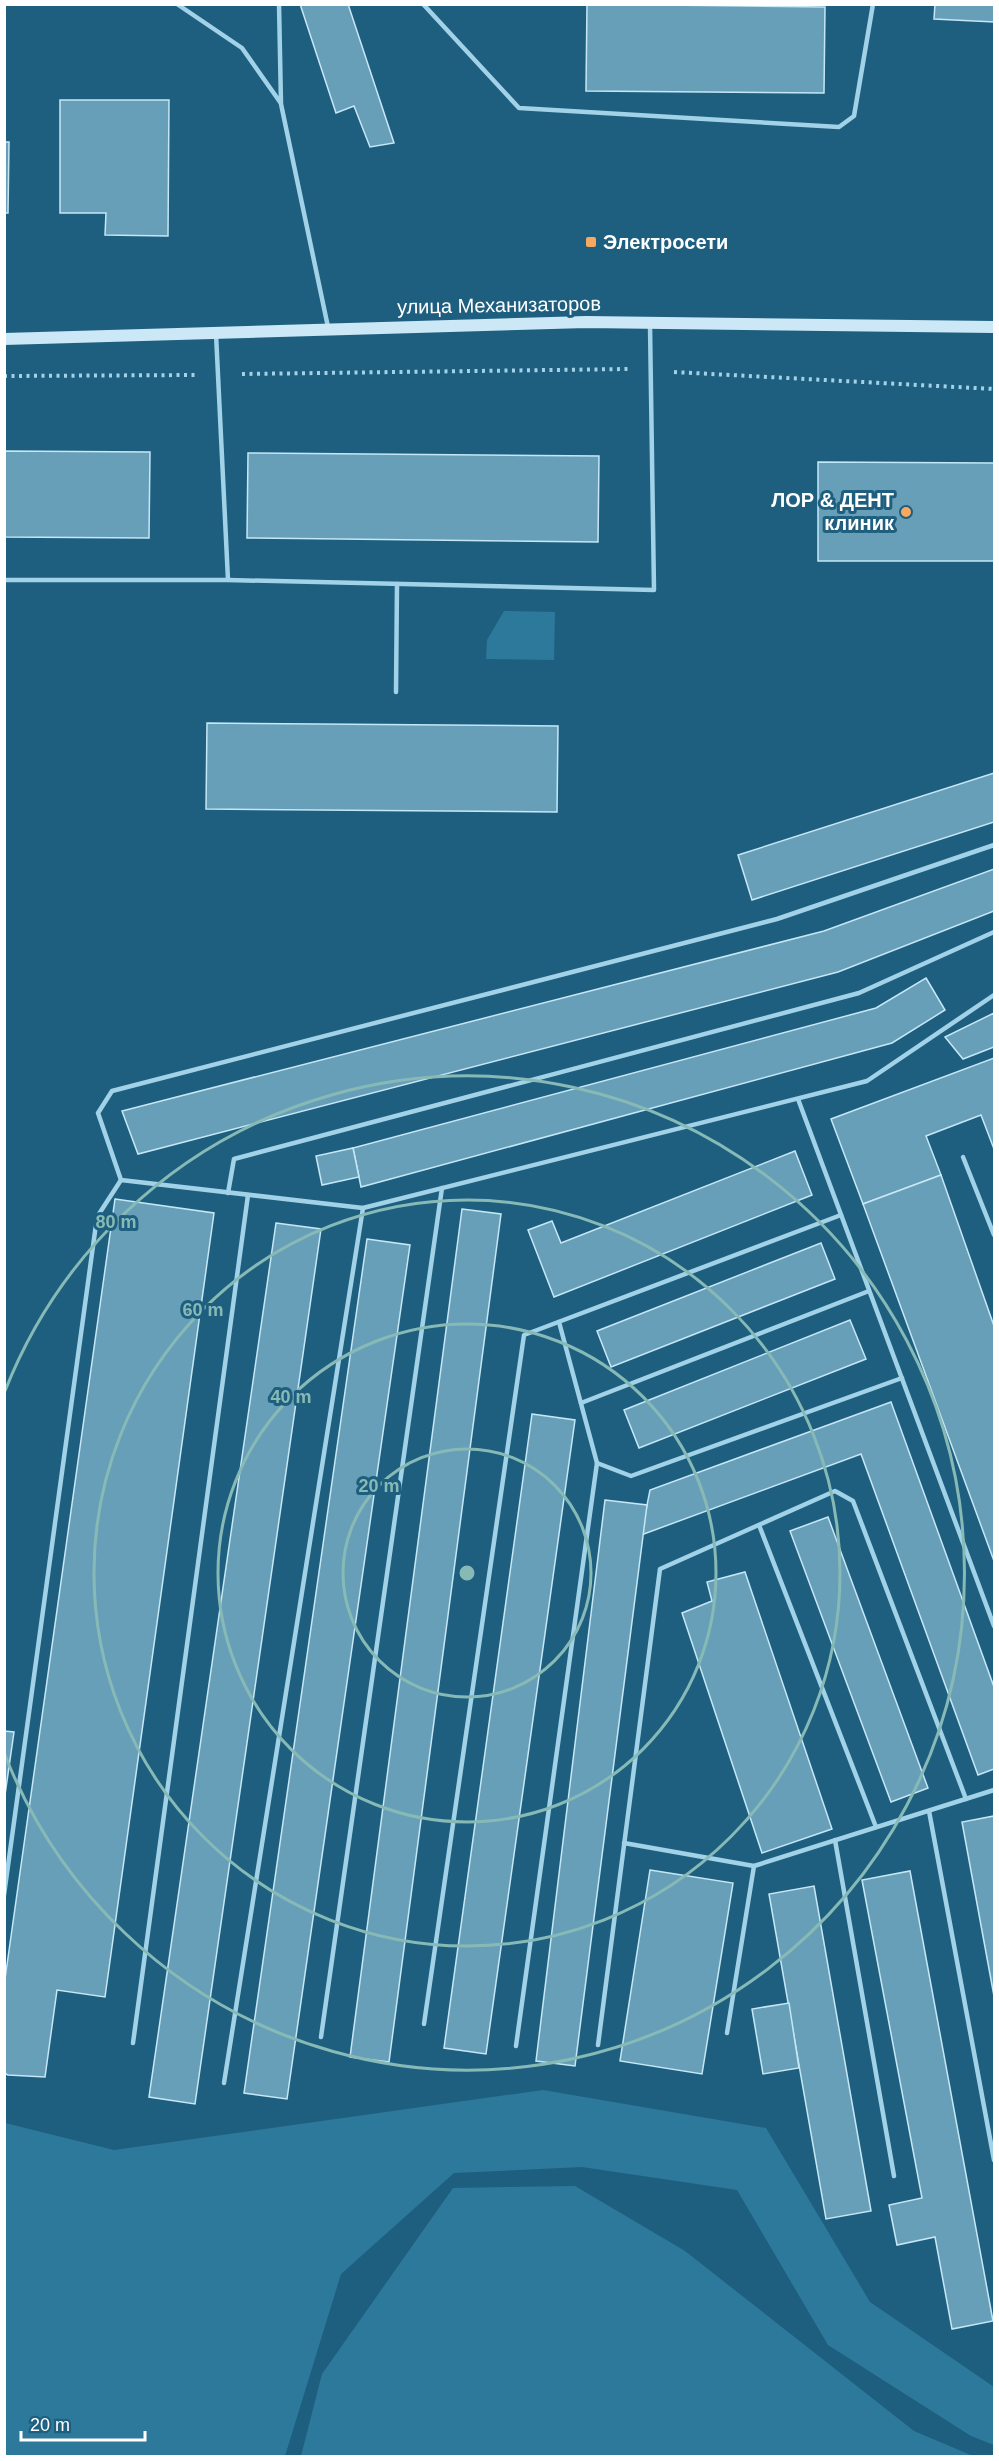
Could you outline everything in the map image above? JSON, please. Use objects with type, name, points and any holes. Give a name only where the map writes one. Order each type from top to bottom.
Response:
[{"type":"main road","name":"улица Механизаторов","points":[[4,339],[650,322],[994,327]]},
{"type":"lane","points":[[177,4],[242,48],[281,104]]},
{"type":"lane","points":[[279,4],[281,104],[328,329]]},
{"type":"lane","points":[[423,4],[519,108],[839,127],[854,116],[873,4]]},
{"type":"lane","points":[[4,580],[228,580],[654,590],[650,322]]},
{"type":"lane","points":[[216,332],[228,580]]},
{"type":"lane","points":[[396,692],[397,584]]},
{"type":"lane","points":[[121,1180],[98,1113],[112,1091],[777,919],[994,844]]},
{"type":"lane","points":[[228,1193],[234,1159],[859,993],[994,932]]},
{"type":"lane","points":[[121,1180],[363,1208],[867,1081],[994,995]]},
{"type":"lane","points":[[798,1099],[994,1626]]},
{"type":"lane","points":[[963,1157],[994,1235]]},
{"type":"lane","points":[[4,1895],[98,1218],[121,1180]]},
{"type":"lane","points":[[321,2037],[442,1188]]},
{"type":"lane","points":[[133,2043],[248,1195]]},
{"type":"lane","points":[[224,2083],[363,1208]]},
{"type":"lane","points":[[424,2024],[524,1335],[841,1215]]},
{"type":"lane","points":[[581,1403],[869,1291]]},
{"type":"lane","points":[[516,2046],[597,1463],[559,1322]]},
{"type":"lane","points":[[597,1463],[632,1476],[902,1378]]},
{"type":"lane","points":[[598,2044],[660,1569],[835,1491],[853,1501],[966,1799]]},
{"type":"lane","points":[[759,1525],[876,1827]]},
{"type":"lane","points":[[624,1843],[754,1866],[994,1790]]},
{"type":"lane","points":[[929,1811],[994,2160]]},
{"type":"lane","points":[[835,1840],[894,2176]]},
{"type":"lane","points":[[727,2033],[754,1866]]},
{"type":"path","points":[[4,376],[651,371],[994,389]]},
{"type":"shaded area","points":[[504,611],[555,612],[554,660],[486,659],[487,640]]},
{"type":"shaded area","points":[[543,2090],[766,2128],[870,2302],[994,2387],[994,2445],[971,2436],[828,2345],[737,2190],[582,2167],[454,2173],[341,2274],[285,2456],[5,2456],[5,2123],[114,2150]]},
{"type":"shaded area","points":[[575,2186],[685,2251],[914,2431],[973,2456],[301,2456],[322,2374],[453,2188]]},
{"type":"building","points":[[300,4],[348,4],[394,143],[370,147],[354,106],[336,113]]},
{"type":"building","points":[[587,4],[825,7],[824,93],[586,91]]},
{"type":"building","points":[[935,4],[994,4],[994,22],[934,19]]},
{"type":"building","points":[[60,100],[169,100],[168,236],[105,235],[106,213],[60,213]]},
{"type":"building","points":[[4,142],[9,142],[8,213],[4,213]]},
{"type":"building","points":[[4,451],[150,452],[149,538],[4,537]]},
{"type":"building","points":[[248,453],[599,456],[598,542],[247,538]]},
{"type":"building","name":"ЛОР & ДЕНТ клиник","points":[[818,462],[994,463],[994,561],[818,561]]},
{"type":"building","points":[[207,723],[558,726],[557,812],[206,809]]},
{"type":"building","points":[[994,773],[994,822],[752,900],[738,855]]},
{"type":"building","points":[[994,869],[994,911],[838,972],[138,1154],[122,1111],[824,931]]},
{"type":"building","points":[[926,978],[945,1010],[892,1043],[361,1187],[353,1148],[876,1008]]},
{"type":"building","points":[[994,1013],[994,1047],[963,1059],[945,1037]]},
{"type":"building","points":[[994,1058],[994,1149],[981,1115],[926,1136],[941,1175],[863,1204],[831,1119]]},
{"type":"building","points":[[353,1148],[359,1177],[322,1185],[316,1156]]},
{"type":"building","points":[[795,1151],[812,1195],[554,1297],[528,1230],[552,1221],[561,1243]]},
{"type":"building","points":[[941,1175],[994,1326],[994,1561],[863,1204]]},
{"type":"building","points":[[115,1199],[214,1213],[105,1997],[57,1990],[45,2077],[8,2075],[4,2073],[4,1986]]},
{"type":"building","points":[[462,1209],[501,1214],[389,2062],[350,2057]]},
{"type":"building","points":[[276,1223],[321,1229],[195,2104],[149,2097]]},
{"type":"building","points":[[367,1239],[410,1245],[287,2099],[244,2093]]},
{"type":"building","points":[[821,1243],[835,1279],[611,1367],[597,1331]]},
{"type":"building","points":[[850,1320],[866,1359],[639,1448],[624,1410]]},
{"type":"building","points":[[891,1402],[994,1687],[994,1769],[978,1775],[861,1454],[641,1535],[650,1490]]},
{"type":"building","points":[[532,1414],[575,1420],[486,2054],[444,2048]]},
{"type":"building","points":[[605,1500],[647,1505],[575,2066],[536,2061]]},
{"type":"building","points":[[828,1517],[928,1788],[891,1802],[790,1531]]},
{"type":"building","points":[[745,1572],[832,1829],[762,1853],[682,1613],[712,1601],[707,1582]]},
{"type":"building","points":[[4,1731],[14,1732],[4,1802]]},
{"type":"building","points":[[994,1816],[994,1996],[962,1822]]},
{"type":"building","points":[[650,1870],[733,1883],[702,2074],[620,2061]]},
{"type":"building","points":[[910,1871],[993,2321],[952,2329],[935,2237],[897,2245],[889,2205],[922,2198],[862,1880]]},
{"type":"building","points":[[814,1886],[871,2211],[826,2219],[769,1894]]},
{"type":"building","points":[[789,2003],[799,2068],[763,2074],[752,2009]]},
{"type":"place","name":"Электросети","points":[[591,242]]},
{"type":"place","name":"ЛОР & ДЕНТ клиник","points":[[906,512]]}]
